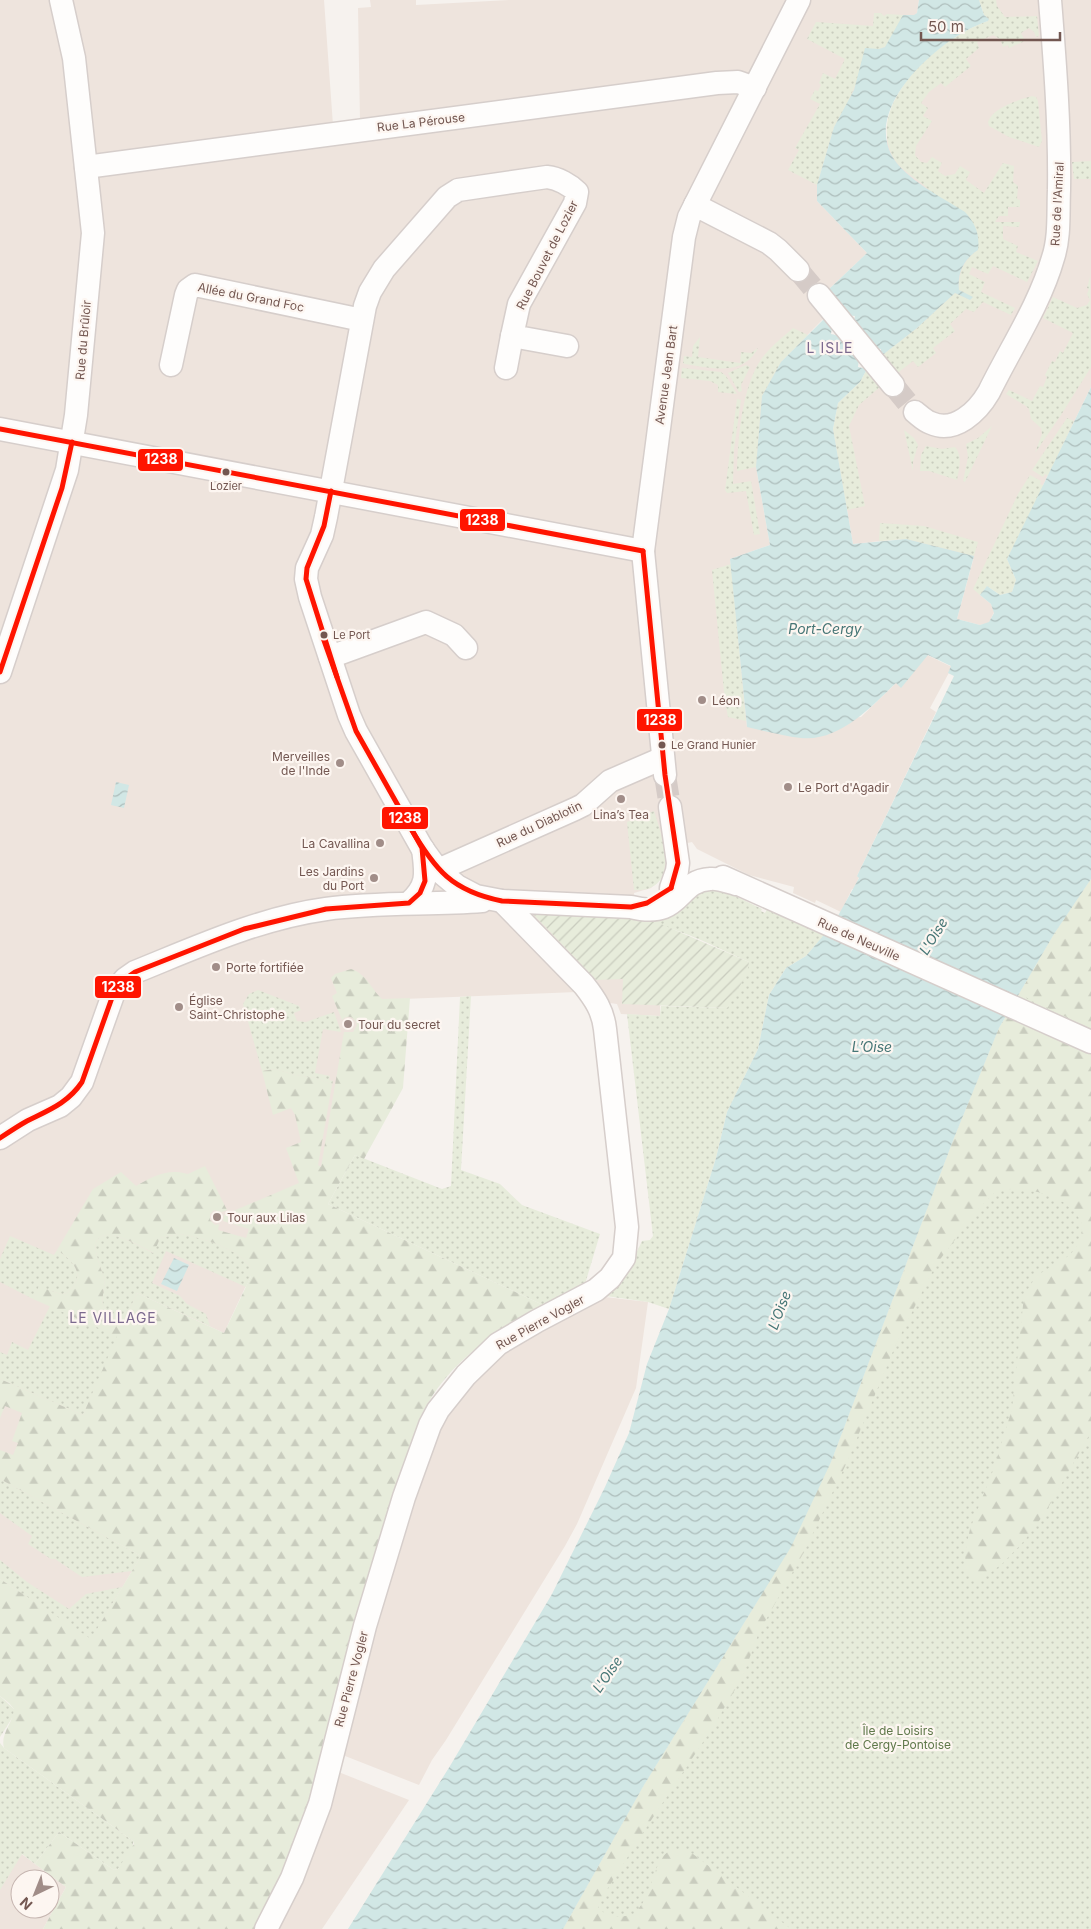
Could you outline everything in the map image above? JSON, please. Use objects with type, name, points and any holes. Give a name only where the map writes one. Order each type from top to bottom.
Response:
[{"type":"street","name":"Rue du Brûloir","points":[[0,672],[62,488],[72,442],[93,233],[74,58],[60,0]]},
{"type":"street","name":"Avenue Jean Bart","points":[[664,767],[643,550],[684,237],[695,204],[799,0]]},
{"type":"street","name":"Rue de l'Amiral","points":[[915,412],[932,424],[948,426],[965,419],[980,405],[989,392],[1039,294],[1051,265],[1058,232],[1059,162],[1056,75],[1050,0]]},
{"type":"street","name":"Rue La Pérouse","points":[[86,166],[717,83],[738,82],[755,88]]},
{"type":"street","name":"Rue Bouvet de Lozier","points":[[330,657],[307,586],[306,573],[322,535],[362,320],[370,292],[377,279],[447,197],[458,190],[550,177],[574,189],[577,192],[577,198],[519,304],[506,368]]},
{"type":"street","points":[[695,204],[769,242],[798,270]]},
{"type":"street","name":"Allée du Grand Foc","points":[[171,366],[186,295],[190,288],[195,285],[362,320]]},
{"type":"street","points":[[819,295],[890,383]]},
{"type":"street","points":[[512,336],[566,346]]},
{"type":"street","points":[[0,429],[643,550]]},
{"type":"street","points":[[330,657],[426,622],[454,635],[466,648]]},
{"type":"street","name":"Rue de Neuville","points":[[330,657],[356,731],[422,848],[438,870],[449,881],[467,892],[498,901]]},
{"type":"street","name":"Rue du Diablotin","points":[[438,870],[576,810],[610,781],[664,767]]},
{"type":"street","points":[[671,816],[678,863],[671,888]]},
{"type":"street","points":[[410,902],[420,893],[425,881],[422,848]]},
{"type":"street","name":"Rue de Neuville","points":[[631,907],[646,903],[691,874],[704,870],[716,873],[736,884],[1088,1040]]},
{"type":"street","name":"Rue de Neuville","points":[[0,1138],[28,1120],[60,1106],[80,1085],[110,1000],[125,979],[136,972],[244,929],[326,909],[410,902],[498,901],[631,907],[652,911],[671,904],[688,888],[703,880],[713,879],[736,884]]},
{"type":"street","name":"Rue Pierre Vogler","points":[[266,1929],[292,1878],[316,1813],[365,1626],[404,1497],[430,1425],[438,1410],[466,1375],[498,1344],[596,1290],[615,1273],[621,1264],[626,1250],[628,1227],[602,1013],[593,996],[577,978],[498,901]]},
{"type":"shaded area","points":[[0,0],[324,0],[333,125],[360,121],[358,8],[371,7],[370,0],[416,0],[416,5],[509,0],[919,0],[917,13],[888,44],[834,127],[817,185],[817,201],[867,253],[827,291],[825,317],[781,362],[756,467],[770,545],[730,559],[747,727],[861,717],[896,683],[901,687],[927,655],[952,667],[930,708],[936,712],[857,876],[859,877],[854,889],[852,889],[841,912],[816,900],[815,903],[793,893],[794,887],[749,875],[697,849],[692,842],[666,848],[667,860],[663,875],[651,888],[634,893],[631,919],[661,924],[660,1016],[621,1014],[617,1004],[610,1003],[596,980],[577,992],[403,999],[394,1086],[268,1238],[224,1333],[137,1293],[112,1540],[141,1556],[91,1640],[0,1579]]},
{"type":"shaded area","points":[[979,0],[1091,0],[1091,387],[1007,559],[980,595],[991,604],[994,612],[989,623],[980,625],[957,619],[974,557],[899,539],[853,544],[833,429],[899,343],[886,141],[988,21]]},
{"type":"shaded area","points":[[605,1297],[648,1302],[636,1388],[577,1524],[565,1546],[432,1760],[419,1785],[340,1754],[395,1555],[399,1556],[425,1468],[447,1416],[463,1386],[516,1342]]},
{"type":"shaded area","points":[[336,1771],[409,1800],[322,1929],[273,1929]]},
{"type":"shaded area","points":[[0,1838],[42,1869],[10,1869],[10,1919],[48,1919],[43,1929],[0,1929]]},
{"type":"shaded area","points":[[60,1883],[66,1887],[60,1898]]},
{"type":"green space","points":[[979,0],[996,0],[997,6],[1005,17],[1037,16],[1039,36],[1036,37],[1029,28],[1021,33],[1025,41],[1009,48],[1008,45],[1003,47],[1000,39],[993,35],[977,42],[979,48],[966,59],[971,66],[945,87],[941,83],[929,92],[921,103],[928,108],[923,116],[932,121],[916,146],[915,155],[921,162],[927,163],[932,157],[942,163],[938,171],[945,176],[955,174],[960,166],[970,172],[966,180],[984,193],[1003,163],[1014,166],[1013,182],[1018,186],[1017,199],[1020,200],[1020,207],[1008,207],[1008,216],[999,216],[995,222],[1020,222],[1019,227],[1003,226],[1003,239],[1018,246],[1016,252],[1038,261],[1027,282],[993,266],[988,274],[972,267],[969,274],[985,282],[981,292],[1015,308],[1011,315],[983,302],[974,312],[966,309],[950,324],[955,331],[933,348],[936,353],[918,367],[913,361],[895,375],[881,356],[917,328],[955,293],[970,300],[972,297],[959,290],[960,278],[966,262],[978,250],[934,195],[895,160],[887,134],[890,113],[899,93],[913,73],[931,56],[950,41],[988,21],[989,19],[984,15]]},
{"type":"green space","points":[[874,13],[881,13],[884,16],[887,14],[903,15],[888,44],[879,49],[858,79],[834,127],[817,185],[788,170],[799,150],[795,148],[820,104],[810,99],[815,90],[818,91],[821,85],[819,83],[823,73],[835,79],[845,59],[807,39],[816,22],[873,26]]},
{"type":"green space","points":[[1032,96],[1036,97],[1038,101],[1042,141],[1039,147],[1009,137],[989,126],[988,122],[995,112],[1014,102]]},
{"type":"green space","points":[[1091,161],[1091,179],[1074,179],[1072,162]]},
{"type":"green space","points":[[1090,277],[1091,367],[1035,453],[1042,434],[1041,428],[1031,419],[1029,409],[1026,406],[1006,394],[1009,390],[1032,401],[1040,386],[1043,387],[1047,377],[1045,375],[1052,361],[1055,362],[1060,351],[1063,353],[1073,333],[1043,318],[1053,297],[1077,308],[1087,305],[1090,300],[1087,294],[1089,289],[1087,288]]},
{"type":"green space","points":[[793,328],[808,335],[781,362],[762,396],[756,467],[737,471],[742,412],[755,370],[765,354]]},
{"type":"green space","points":[[700,337],[698,357],[740,363],[741,352],[751,353],[758,348],[752,357],[735,367],[716,368],[683,363],[684,356],[692,357],[693,346]]},
{"type":"green space","points":[[746,365],[750,367],[741,385],[742,391],[739,392],[728,373]]},
{"type":"green space","points":[[682,368],[721,372],[726,376],[737,394],[718,392],[718,385],[710,381],[681,378]]},
{"type":"green space","points":[[867,369],[881,386],[859,405],[849,426],[865,506],[847,510],[833,429],[838,403],[860,382]]},
{"type":"green space","points":[[737,399],[741,400],[734,449],[733,484],[751,481],[760,534],[754,535],[746,491],[727,493],[725,490]]},
{"type":"green space","points":[[1067,418],[1074,421],[1048,476],[1045,474],[1043,477],[1032,470]]},
{"type":"green space","points":[[992,426],[965,482],[963,481],[968,457],[966,444],[978,438]]},
{"type":"green space","points":[[904,430],[914,438],[918,445],[913,462],[913,471]]},
{"type":"green space","points":[[926,446],[942,449],[955,447],[960,458],[957,480],[929,471],[920,471],[921,455]]},
{"type":"green space","points":[[1030,475],[1041,481],[1040,484],[1044,486],[1007,559],[1016,580],[1012,592],[1000,595],[987,586],[980,595],[973,589],[1018,494]]},
{"type":"green space","points":[[880,523],[924,526],[978,542],[974,556],[906,539],[879,541]]},
{"type":"green space","points":[[731,564],[746,721],[728,717],[712,570]]},
{"type":"green space","points":[[654,811],[665,852],[663,874],[658,882],[650,888],[634,890],[627,822]]},
{"type":"green space","name":"Île de Loisirs de Cergy-Pontoise","points":[[1091,879],[1091,1929],[563,1929],[644,1785],[757,1602],[831,1462],[954,1138],[999,1028],[1054,934]]},
{"type":"green space","points":[[1091,879],[1091,1029],[1019,994],[1054,934]]},
{"type":"green space","points":[[710,889],[731,894],[762,909],[761,911],[765,913],[769,906],[826,933],[806,956],[786,968],[769,995],[758,1049],[727,1112],[716,1158],[669,1309],[648,1302],[606,1296],[630,1266],[642,1241],[650,1240],[653,1236],[627,1014],[660,1016],[661,1006],[727,1008],[749,962],[680,932],[637,920],[638,917]]},
{"type":"green space","points":[[534,913],[610,915],[661,924],[749,962],[747,974],[727,1008],[622,1004],[623,979],[596,980]]},
{"type":"green space","points":[[351,969],[361,974],[382,999],[410,998],[403,1088],[364,1159],[355,1155],[328,1204],[543,1305],[499,1331],[459,1363],[437,1389],[421,1416],[315,1790],[282,1880],[258,1929],[43,1929],[48,1919],[60,1919],[60,1898],[66,1887],[60,1883],[60,1869],[42,1869],[35,1864],[59,1832],[114,1870],[118,1869],[134,1844],[133,1841],[4,1748],[5,1733],[14,1709],[0,1696],[0,1579],[91,1639],[141,1556],[0,1479],[0,1450],[13,1455],[18,1443],[12,1441],[22,1413],[5,1406],[0,1418],[0,1379],[83,1415],[117,1336],[33,1299],[39,1286],[63,1294],[70,1290],[76,1282],[77,1271],[75,1266],[57,1250],[93,1189],[121,1172],[136,1186],[161,1174],[181,1172],[188,1174],[205,1166],[227,1210],[222,1212],[214,1210],[210,1214],[210,1220],[215,1225],[219,1224],[218,1230],[246,1238],[249,1229],[223,1221],[224,1215],[299,1183],[286,1148],[301,1142],[295,1115],[291,1108],[273,1115],[262,1071],[275,1069],[295,1075],[316,1078],[332,1085],[318,1165],[321,1167],[344,1032],[353,1032],[357,1025],[351,1017],[342,1020],[332,996],[337,993],[331,978],[335,974]],"holes":[[[178,1234],[229,1249],[246,1261],[251,1268],[251,1276],[224,1333],[137,1293],[123,1324],[115,1320],[105,1310],[103,1306],[104,1279],[96,1254],[97,1241],[100,1237],[106,1235],[117,1236],[154,1253],[160,1238]]]},
{"type":"green space","points":[[258,990],[299,1006],[301,1010],[294,1013],[297,1021],[306,1022],[334,1012],[341,1032],[323,1029],[315,1073],[330,1076],[329,1080],[333,1081],[332,1085],[316,1078],[295,1075],[275,1069],[262,1071],[243,1004],[249,994]]},
{"type":"green space","points":[[471,996],[461,1170],[500,1184],[522,1205],[600,1234],[585,1284],[543,1305],[328,1204],[355,1155],[442,1189],[451,1186],[460,997]]},
{"type":"green space","points":[[1008,1014],[1091,1051],[1091,1432],[1045,1513],[1024,1541],[1003,1563],[981,1580],[973,1579],[966,1573],[965,1553],[970,1529],[994,1468],[1012,1409],[1024,1296],[1036,1276],[1070,1255],[1079,1243],[1082,1232],[1081,1221],[1074,1211],[1063,1202],[1038,1192],[1012,1189],[997,1190],[980,1207],[935,1266],[896,1344],[848,1460],[804,1552],[759,1632],[743,1676],[713,1727],[646,1828],[598,1907],[606,1914],[618,1917],[633,1915],[645,1899],[660,1861],[665,1854],[672,1850],[681,1850],[693,1854],[791,1929],[563,1929],[644,1785],[757,1602],[831,1462],[954,1138],[999,1028]]},
{"type":"green space","points":[[178,1234],[197,1237],[229,1249],[246,1261],[251,1268],[251,1276],[246,1287],[166,1251],[152,1283],[180,1296],[187,1304],[206,1314],[210,1326],[137,1293],[123,1324],[111,1317],[103,1306],[104,1279],[96,1254],[97,1241],[100,1237],[106,1235],[117,1236],[153,1253],[160,1238]]},
{"type":"green space","points":[[10,1236],[54,1255],[57,1250],[67,1257],[77,1271],[76,1282],[71,1289],[62,1294],[39,1287],[33,1299],[0,1282],[0,1259]]},
{"type":"green space","points":[[50,1306],[118,1336],[83,1415],[0,1379],[0,1352],[7,1355],[12,1342],[28,1350]]},
{"type":"green space","points":[[0,1479],[141,1556],[132,1571],[82,1577],[28,1544],[32,1536],[0,1513]]},
{"type":"green space","points":[[0,1560],[27,1582],[69,1609],[86,1594],[122,1587],[91,1640],[0,1579]]},
{"type":"green space","points":[[0,1696],[14,1709],[14,1715],[0,1737]]},
{"type":"green space","points":[[0,1743],[4,1748],[133,1841],[133,1848],[118,1869],[114,1870],[59,1832],[35,1864],[22,1854],[13,1869],[10,1869],[10,1874],[0,1890]]},
{"type":"water","name":"L’Oise","points":[[919,0],[979,0],[984,15],[989,19],[950,41],[913,74],[898,94],[889,115],[886,136],[892,156],[906,172],[925,187],[965,212],[972,220],[978,239],[978,250],[965,262],[960,272],[959,290],[973,297],[970,300],[955,293],[917,328],[880,357],[881,349],[873,348],[859,359],[858,367],[867,369],[860,382],[838,403],[833,429],[853,544],[906,539],[974,556],[957,619],[980,625],[989,622],[994,613],[991,604],[980,595],[987,586],[1000,595],[1012,592],[1016,580],[1007,559],[1091,387],[1091,879],[1054,934],[999,1028],[954,1138],[831,1462],[791,1547],[644,1785],[563,1929],[348,1929],[450,1766],[552,1594],[605,1487],[629,1433],[647,1364],[669,1309],[716,1158],[727,1112],[758,1049],[769,995],[786,968],[806,956],[834,923],[859,878],[857,876],[954,676],[948,673],[951,666],[928,655],[901,688],[896,683],[853,721],[841,729],[815,738],[781,735],[747,727],[730,559],[770,545],[756,467],[762,396],[781,362],[825,318],[827,291],[867,253],[817,201],[817,185],[834,127],[854,90],[865,48],[879,49],[885,47],[903,15],[914,15],[917,13]],"holes":[[[846,315],[855,316],[853,324],[839,336],[831,334],[832,327]]]},
{"type":"water","points":[[116,782],[129,785],[124,808],[111,805]]},
{"type":"water","points":[[174,1258],[189,1265],[177,1291],[161,1284]]},
{"type":"tunnel","points":[[798,270],[819,295]]},
{"type":"tunnel","points":[[893,385],[915,412]]},
{"type":"tunnel","points":[[665,775],[670,807]]},
{"type":"transit line","name":"1238","points":[[0,429],[643,551]]},
{"type":"transit line","name":"1238","points":[[0,672],[62,488],[72,442]]},
{"type":"transit line","name":"1238","points":[[331,491],[324,526],[307,568],[306,579],[337,677]]},
{"type":"transit line","name":"1238","points":[[643,551],[665,775],[678,863],[671,888]]},
{"type":"transit line","name":"1238","points":[[0,1138],[58,1105],[77,1089],[82,1082],[114,992],[125,979],[135,972],[244,929],[326,909],[409,903],[420,893],[425,881],[422,848],[356,731],[322,635]]},
{"type":"transit line","name":"1238","points":[[410,827],[437,867],[458,885],[485,897],[502,901],[631,907],[647,903],[671,888]]},
{"type":"place","name":"Lozier","points":[[226,472]]},
{"type":"place","name":"Le Port","points":[[324,635]]},
{"type":"place","name":"Léon","points":[[702,700]]},
{"type":"place","name":"Le Grand Hunier","points":[[662,745]]},
{"type":"place","name":"Merveilles de l'Inde","points":[[340,763]]},
{"type":"place","name":"Le Port d'Agadir","points":[[788,787]]},
{"type":"place","name":"Lina’s Tea","points":[[621,799]]},
{"type":"place","name":"La Cavallina","points":[[380,843]]},
{"type":"place","name":"Les Jardins du Port","points":[[374,878]]},
{"type":"place","name":"Porte fortifiée","points":[[216,967]]},
{"type":"place","name":"Église Saint-Christophe","points":[[179,1007]]},
{"type":"place","name":"Tour du secret","points":[[348,1024]]},
{"type":"place","name":"Tour aux Lilas","points":[[217,1217]]},
{"type":"district","name":"L ISLE","points":[[830,347]]},
{"type":"district","name":"LE VILLAGE","points":[[113,1317]]},
{"type":"water label","name":"Port-Cergy","points":[[825,628]]},
{"type":"water label","name":"L'Oise","points":[[933,936]]},
{"type":"water label","name":"L'Oise","points":[[779,1310]]},
{"type":"water label","name":"L'Oise","points":[[607,1674]]}]
